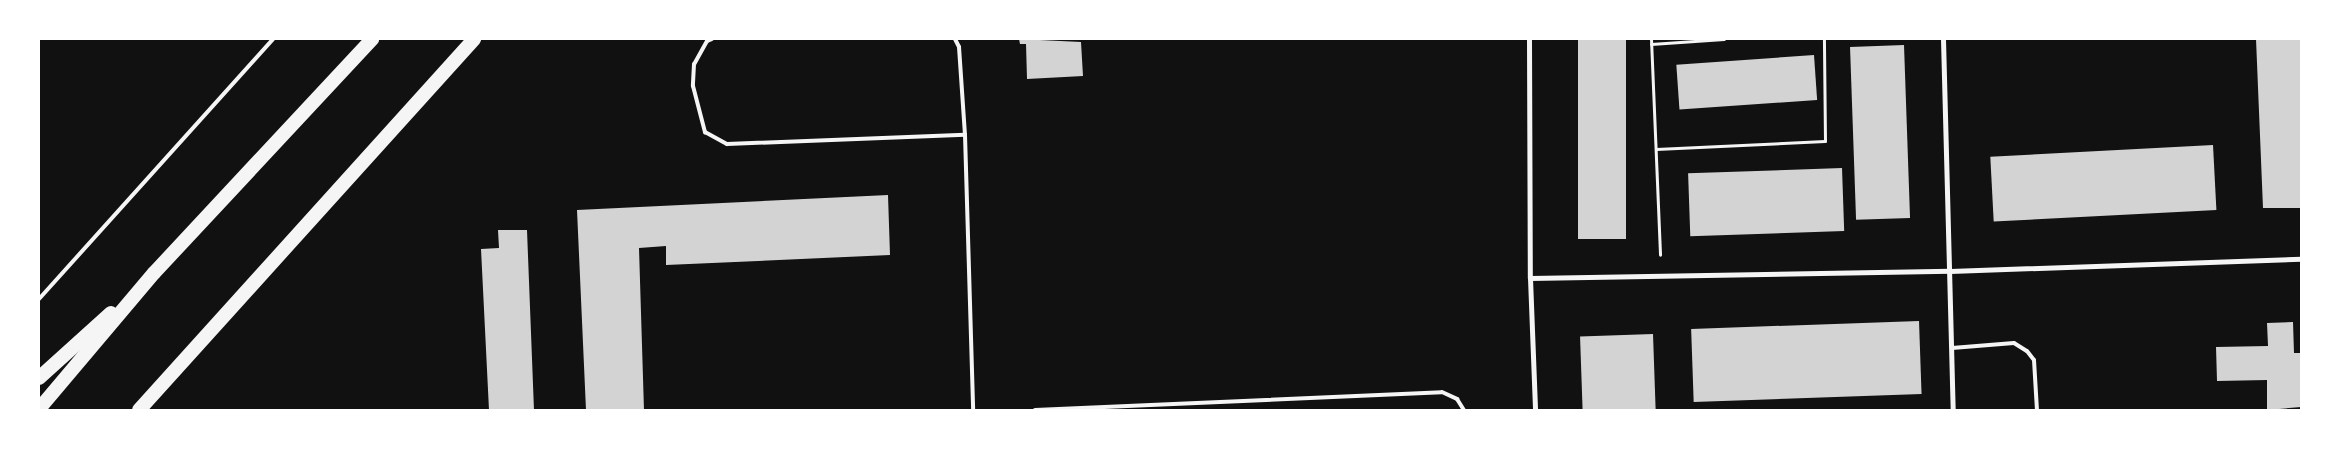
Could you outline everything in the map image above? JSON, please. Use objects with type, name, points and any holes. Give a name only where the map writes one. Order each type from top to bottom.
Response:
[{"type":"highway","points":[[39,409],[154,273],[372,39]]},
{"type":"highway","points":[[139,410],[474,39]]},
{"type":"highway","points":[[39,378],[154,273]]},
{"type":"highway","points":[[145,410],[189,355]]},
{"type":"street","points":[[1530,39],[1530,278],[1535,410]]},
{"type":"street","points":[[1942,39],[1953,410]]},
{"type":"street","points":[[1530,278],[1950,271],[2301,259]]},
{"type":"lane","points":[[39,299],[273,39]]},
{"type":"lane","points":[[712,39],[707,41],[694,64],[693,86],[705,132],[727,144],[965,135]]},
{"type":"lane","points":[[955,39],[959,47],[965,135],[973,410]]},
{"type":"lane","points":[[1952,348],[2014,343],[2027,351],[2034,360],[2037,410]]},
{"type":"lane","points":[[1035,410],[1442,392],[1457,399],[1464,410]]},
{"type":"path","points":[[1651,39],[1661,276]]},
{"type":"path","points":[[1652,44],[1724,39]]},
{"type":"path","points":[[1656,149],[1825,141],[1824,39]]},
{"type":"building","points":[[1019,39],[1081,42],[1083,76],[1027,79],[1026,44],[1020,44]]},
{"type":"building","points":[[1578,39],[1626,39],[1626,239],[1578,239]]},
{"type":"building","points":[[2256,39],[2301,39],[2301,208],[2263,208]]},
{"type":"building","points":[[1904,45],[1910,218],[1856,220],[1850,47]]},
{"type":"building","points":[[1814,55],[1817,100],[1679,110],[1676,65]]},
{"type":"building","points":[[2213,145],[2216,210],[1994,222],[1990,157]]},
{"type":"building","points":[[1842,168],[1844,231],[1690,236],[1688,173]]},
{"type":"building","points":[[888,195],[890,255],[666,265],[666,246],[639,248],[644,410],[586,410],[577,210]]},
{"type":"building","points":[[498,230],[527,230],[534,410],[489,410],[481,249],[499,248]]},
{"type":"building","points":[[1919,321],[1922,394],[1694,402],[1691,329]]},
{"type":"building","points":[[2293,322],[2294,353],[2301,353],[2301,407],[2267,410],[2267,380],[2217,381],[2216,347],[2268,346],[2267,323]]},
{"type":"building","points":[[1653,334],[1656,410],[1583,410],[1580,337]]}]
